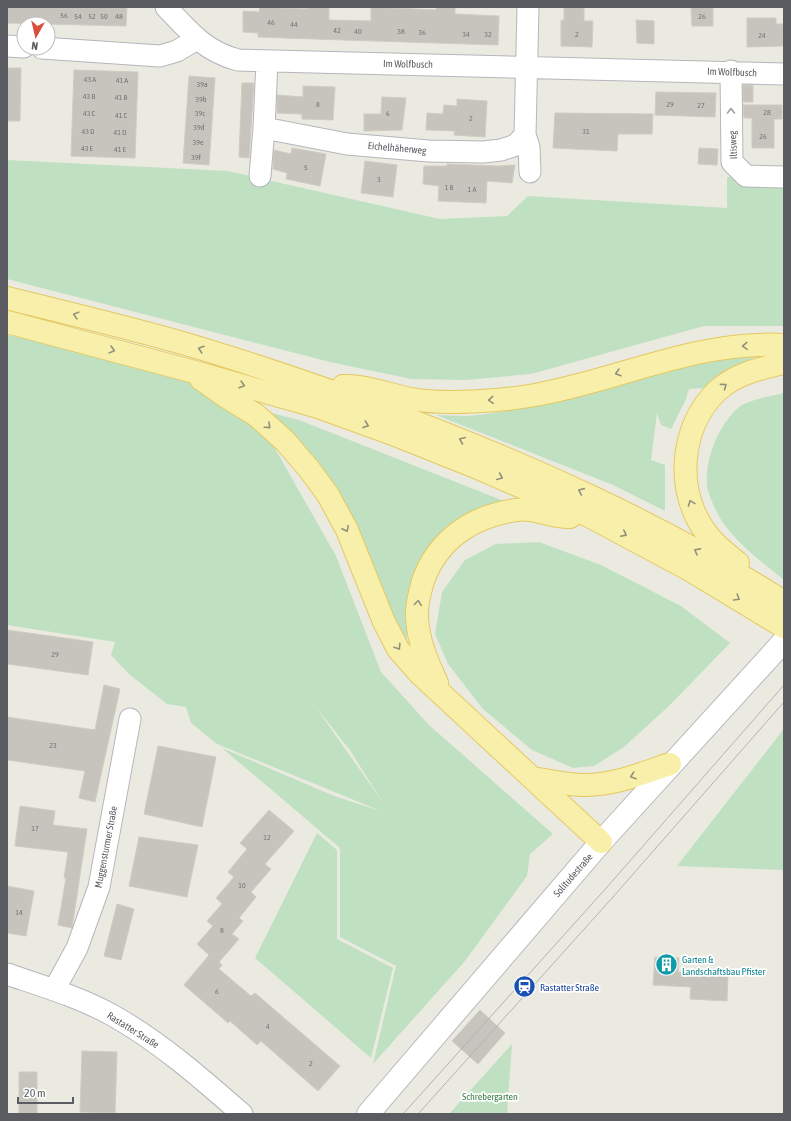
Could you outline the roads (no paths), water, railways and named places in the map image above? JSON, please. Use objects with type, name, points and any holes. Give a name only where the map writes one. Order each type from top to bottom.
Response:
[{"type":"main road","points":[[7,298],[186,344],[318,386],[460,439],[530,467],[635,516],[784,602]]},
{"type":"main road","points":[[7,322],[191,371],[318,407],[473,466],[589,516],[690,570],[784,627]]},
{"type":"main road","points":[[318,386],[354,386],[413,399],[454,401],[493,400],[535,395],[699,353],[738,346],[784,345]]},
{"type":"main road","points":[[755,584],[741,565],[720,549],[707,534],[695,516],[689,498],[685,458],[688,439],[696,422],[717,392],[734,380],[756,370],[784,363]]},
{"type":"main road","points":[[191,371],[225,396],[256,415],[284,441],[309,468],[328,495],[347,530],[384,622],[398,649],[420,674],[601,842]]},
{"type":"main road","points":[[442,693],[425,658],[419,636],[416,615],[420,591],[428,567],[438,551],[454,534],[474,521],[495,514],[518,509],[563,517],[589,516]]},
{"type":"main road","name":"Solitudestraße","points":[[368,1114],[601,842],[670,764],[784,641]]},
{"type":"main road","points":[[533,778],[574,784],[602,784],[618,781],[670,764]]},
{"type":"street","name":"Im Wolfbusch","points":[[166,7],[197,39],[220,55],[238,60],[731,71],[784,74]]},
{"type":"street","points":[[528,7],[528,67],[525,135],[529,147],[530,172]]},
{"type":"street","points":[[56,49],[160,56],[177,51],[197,39]]},
{"type":"street","points":[[260,176],[267,61]]},
{"type":"street","name":"Iltisweg","points":[[731,71],[732,162],[746,176],[784,177]]},
{"type":"street","name":"Eichelhäherweg","points":[[264,128],[347,144],[429,151],[483,152],[502,150],[516,145],[525,135]]},
{"type":"street","name":"Muggensturmer Straße","points":[[54,990],[77,948],[99,887],[130,719]]},
{"type":"street","name":"Rastatter Straße","points":[[7,974],[54,990],[111,1015],[173,1055],[242,1114]]},
{"type":"tram line","points":[[403,1114],[608,886],[784,685]]},
{"type":"tram line","points":[[418,1114],[613,897],[784,702]]},
{"type":"place","name":"Garten & Landschaftsbau Pfister","points":[[666,965]]},
{"type":"place","name":"Rastatter Straße","points":[[525,987]]},
{"type":"park label","name":"Schrebergarten","points":[[490,1096]]}]
